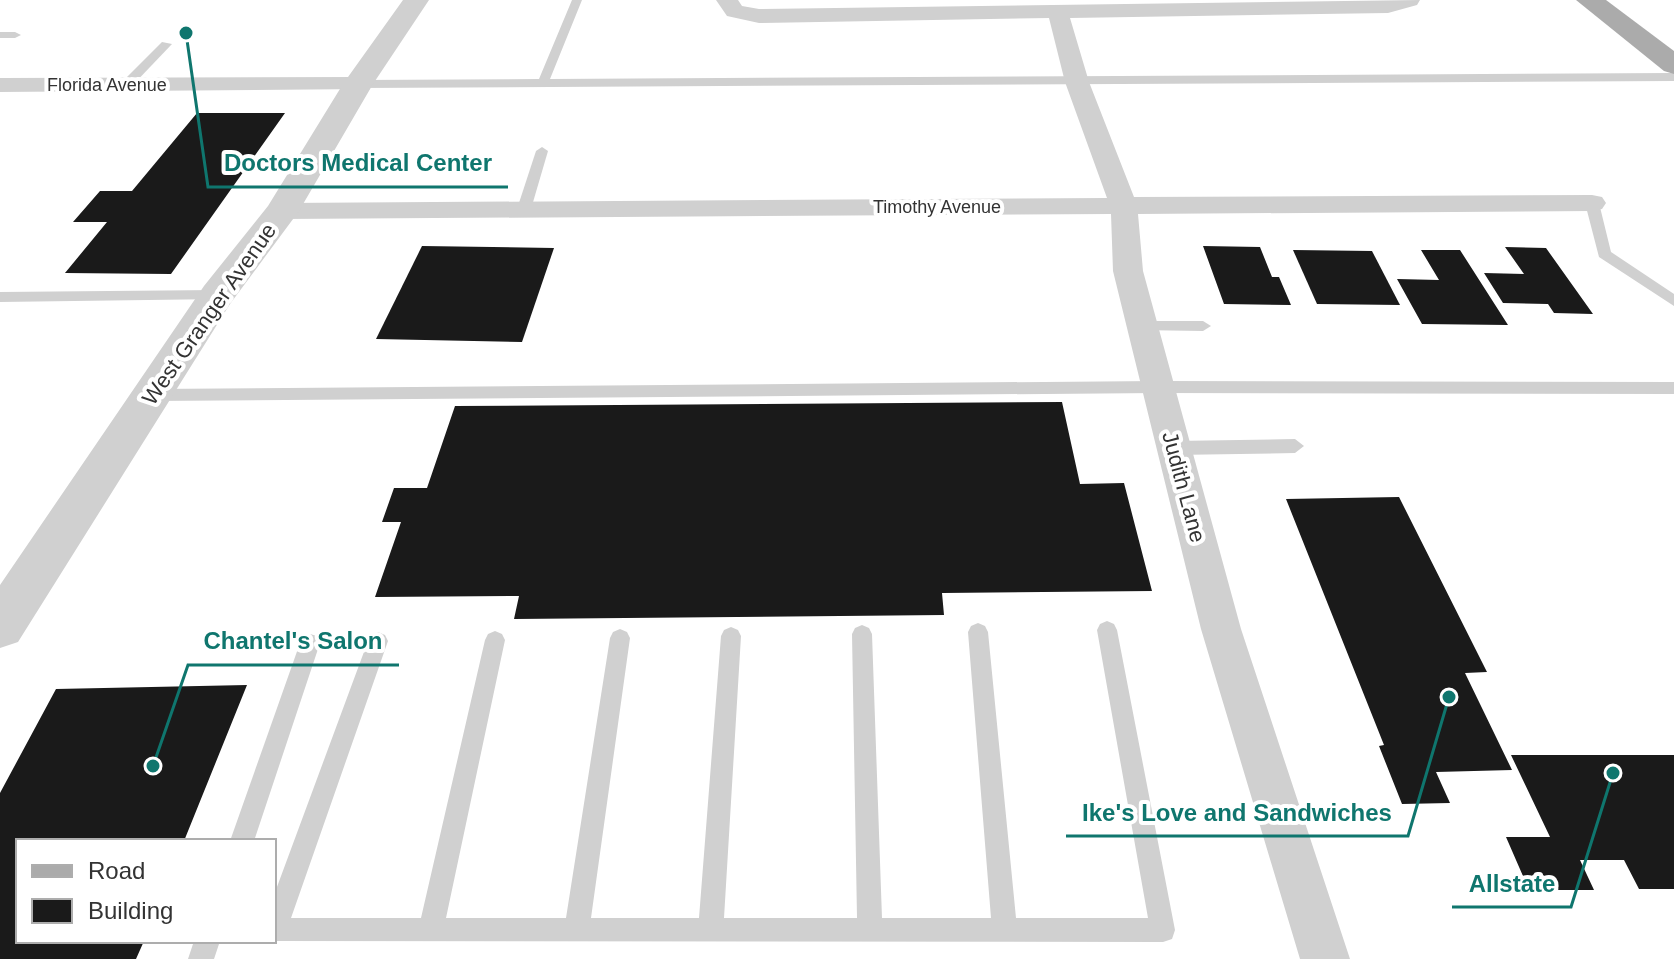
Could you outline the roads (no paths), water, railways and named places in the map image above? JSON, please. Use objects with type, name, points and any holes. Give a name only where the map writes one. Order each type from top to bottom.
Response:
[{"type":"main road","points":[[1589,0],[1674,65]]},
{"type":"street","name":"West Granger Avenue","points":[[0,626],[217,295],[282,211],[358,84],[416,0]]},
{"type":"street","points":[[731,5],[759,16],[1388,7],[1409,1]]},
{"type":"street","name":"Judith Lane","points":[[1058,13],[1077,82],[1124,206],[1128,271],[1221,629],[1325,959]]},
{"type":"street","name":"Florida Avenue","points":[[0,85],[358,84]]},
{"type":"street","name":"Timothy Avenue","points":[[282,211],[1592,203]]},
{"type":"lane","points":[[543,83],[577,0]]},
{"type":"lane","points":[[0,35],[15,35]]},
{"type":"lane","points":[[126,85],[166,44]]},
{"type":"lane","points":[[358,84],[1674,77]]},
{"type":"lane","points":[[524,209],[542,151]]},
{"type":"lane","points":[[1592,203],[1604,254],[1674,301]]},
{"type":"lane","points":[[0,297],[217,295]]},
{"type":"lane","points":[[1142,326],[1203,326]]},
{"type":"lane","points":[[152,395],[1158,387],[1674,388]]},
{"type":"lane","points":[[1174,448],[1295,446]]},
{"type":"lane","points":[[276,930],[1163,930],[1107,630]]},
{"type":"lane","points":[[978,632],[1005,930]]},
{"type":"lane","points":[[862,634],[870,930]]},
{"type":"lane","points":[[711,930],[731,636]]},
{"type":"lane","points":[[577,930],[620,638]]},
{"type":"lane","points":[[431,930],[495,640]]},
{"type":"lane","points":[[276,924],[378,641]]},
{"type":"lane","points":[[243,839],[310,643]]},
{"type":"place","name":"Doctors Medical Center","points":[[186,33]]},
{"type":"place","name":"Ike's Love and Sandwiches","points":[[1449,697]]},
{"type":"place","name":"Chantel's Salon","points":[[153,766]]},
{"type":"place","name":"Allstate","points":[[1613,773]]}]
